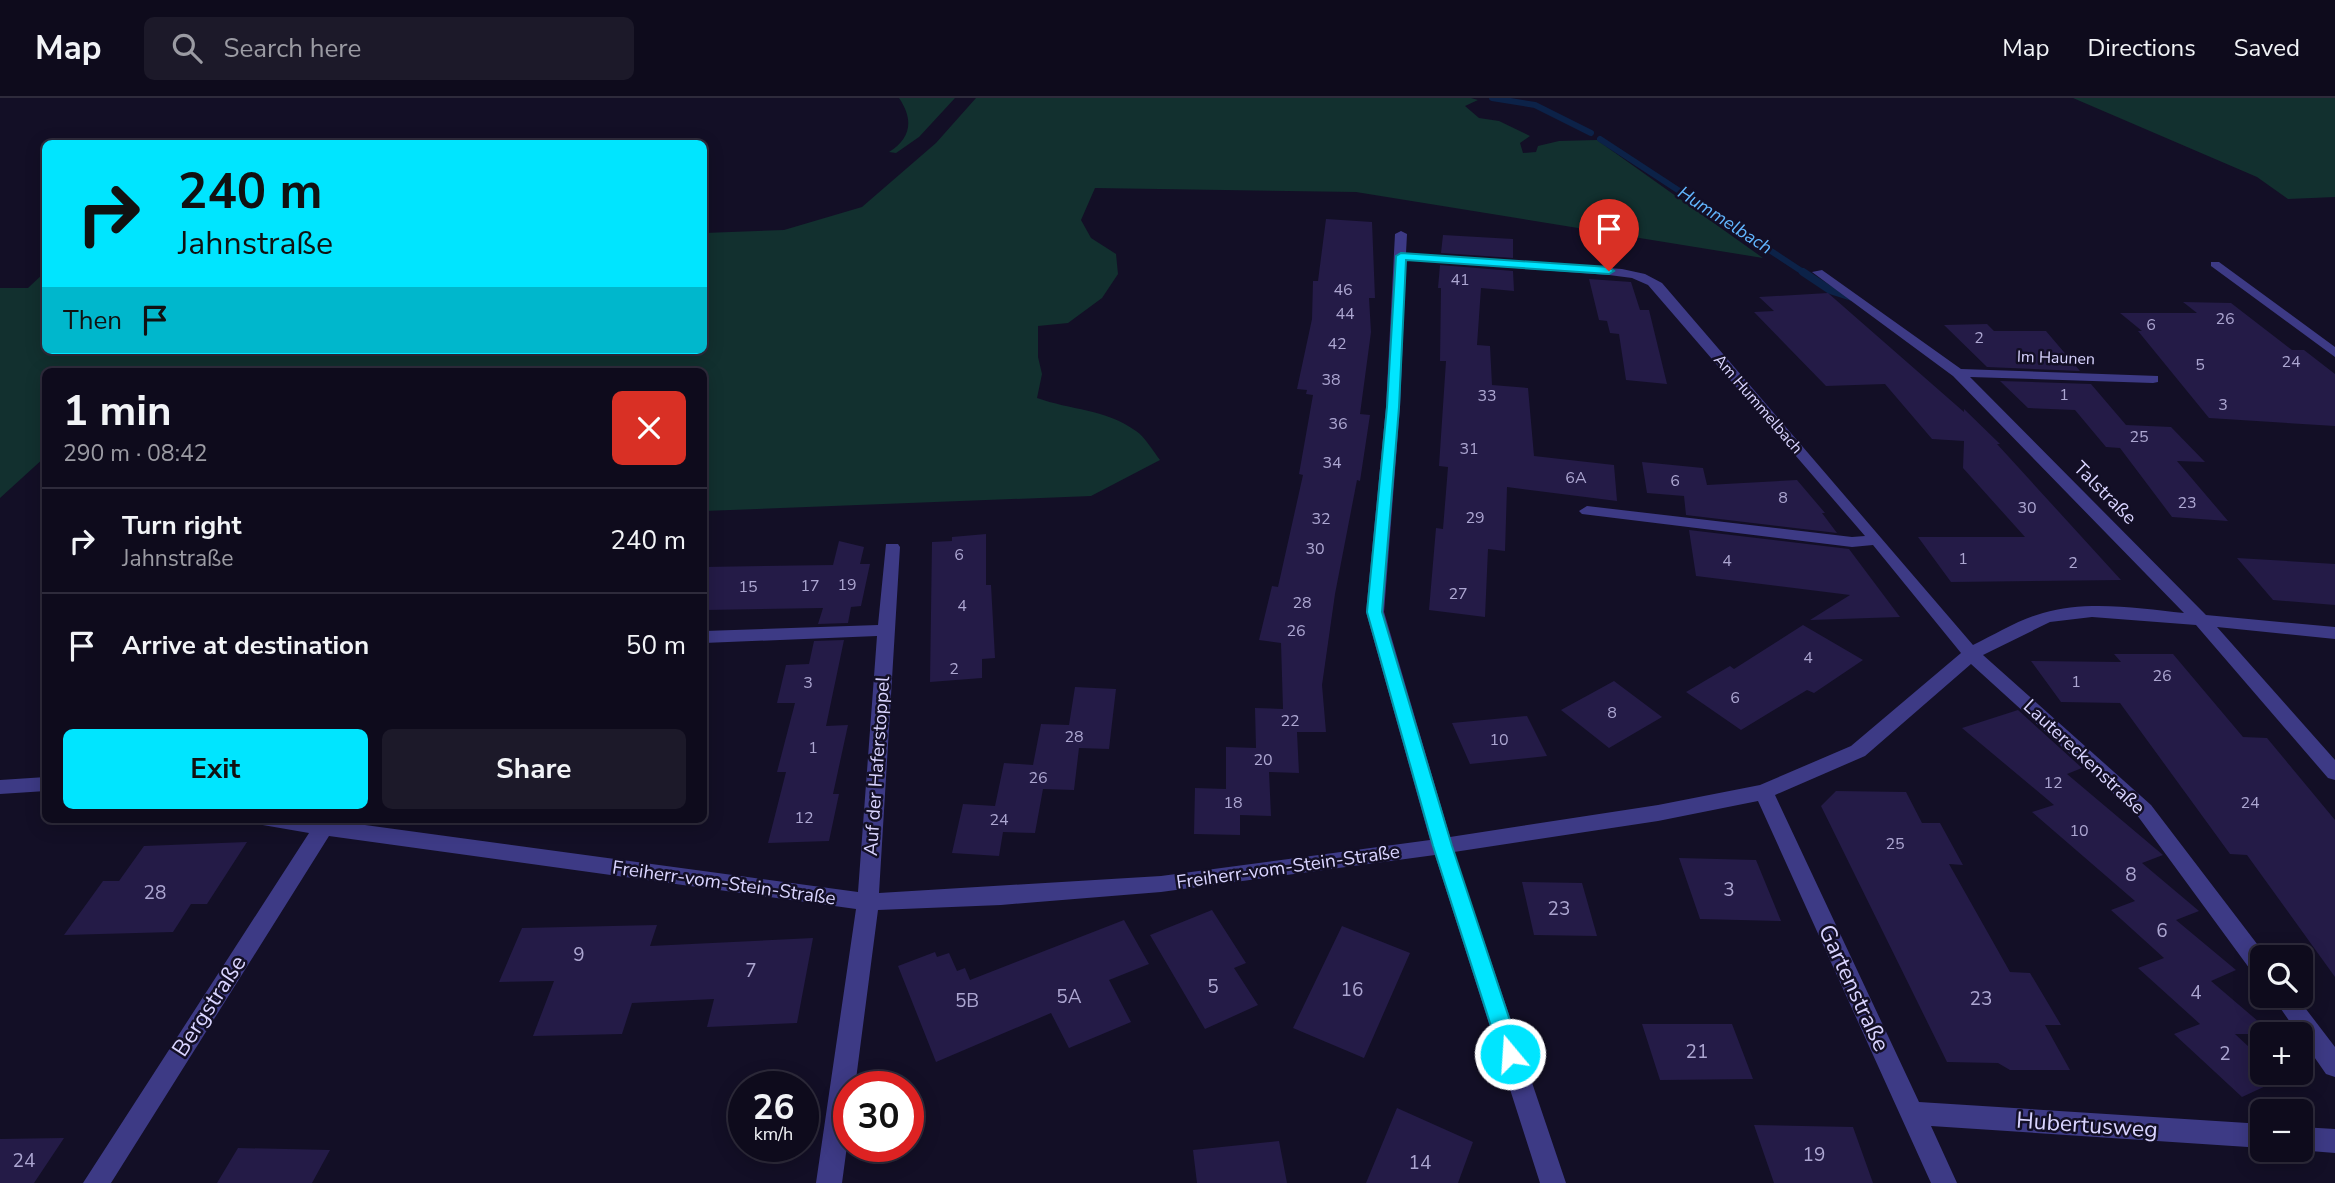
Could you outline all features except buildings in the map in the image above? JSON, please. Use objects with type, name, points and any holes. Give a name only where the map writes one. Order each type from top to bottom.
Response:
[{"type":"street","points":[[1401,234],[1393,407],[1374,612],[1442,846],[1553,1183]]},
{"type":"street","name":"Am Hummelbach","points":[[1401,256],[1635,274],[1658,286],[1877,540],[1971,654]]},
{"type":"street","points":[[2215,264],[2335,353]]},
{"type":"street","name":"Talstraße","points":[[1818,272],[1958,373],[2201,620],[2335,773]]},
{"type":"street","name":"Im Haunen","points":[[1958,373],[2153,379]]},
{"type":"street","points":[[1587,511],[1852,542],[1877,540]]},
{"type":"street","name":"Auf der Haferstoppel","points":[[829,1183],[868,902],[892,547]]},
{"type":"street","name":"Freiherr-vom-Stein-Straße","points":[[287,823],[868,902],[1001,896],[1161,884],[1442,846],[1658,813],[1764,792],[1858,751],[1971,654],[2030,623],[2071,613],[2123,612],[2335,633]]},
{"type":"street","points":[[707,637],[886,630]]},
{"type":"street","name":"Lautereckenstraße","points":[[1971,654],[2144,810],[2250,952]]},
{"type":"street","points":[[0,787],[42,784]]},
{"type":"street","name":"Gartenstraße","points":[[1764,792],[1944,1183]]},
{"type":"street","name":"Bergstraße","points":[[96,1183],[322,829]]},
{"type":"street","points":[[2292,1008],[2335,1066]]},
{"type":"street","name":"Hubertusweg","points":[[1911,1113],[2250,1135]]},
{"type":"street","points":[[2313,1140],[2335,1141]]},
{"type":"green space","points":[[899,98],[955,98],[919,137],[896,153],[889,152],[902,141],[908,128],[907,114]]},
{"type":"green space","points":[[976,98],[1471,98],[1478,100],[1465,106],[1479,118],[1499,121],[1530,136],[1520,143],[1523,153],[1536,152],[1538,146],[1559,141],[1597,140],[1763,258],[1356,192],[1095,188],[1081,220],[1091,238],[1116,254],[1118,274],[1102,298],[1068,323],[1038,326],[1038,357],[1042,374],[1037,398],[1113,418],[1143,437],[1160,460],[1091,496],[707,511],[707,368],[42,368],[42,460],[0,498],[0,288],[28,288],[42,275],[42,354],[707,354],[707,233],[784,230],[862,207],[936,143]]},
{"type":"green space","points":[[2073,98],[2335,98],[2335,197],[2288,199],[2257,177]]},
{"type":"waterway","name":"Hummelbach","points":[[1492,98],[1535,105],[1591,133]]},
{"type":"waterway","name":"Hummelbach","points":[[1600,139],[1806,274]]},
{"type":"waterway","name":"Hummelbach","points":[[1806,274],[1830,290],[1852,297]]},
{"type":"route","points":[[1510,1054],[1442,846],[1374,612],[1393,407],[1401,256],[1609,271]]}]
